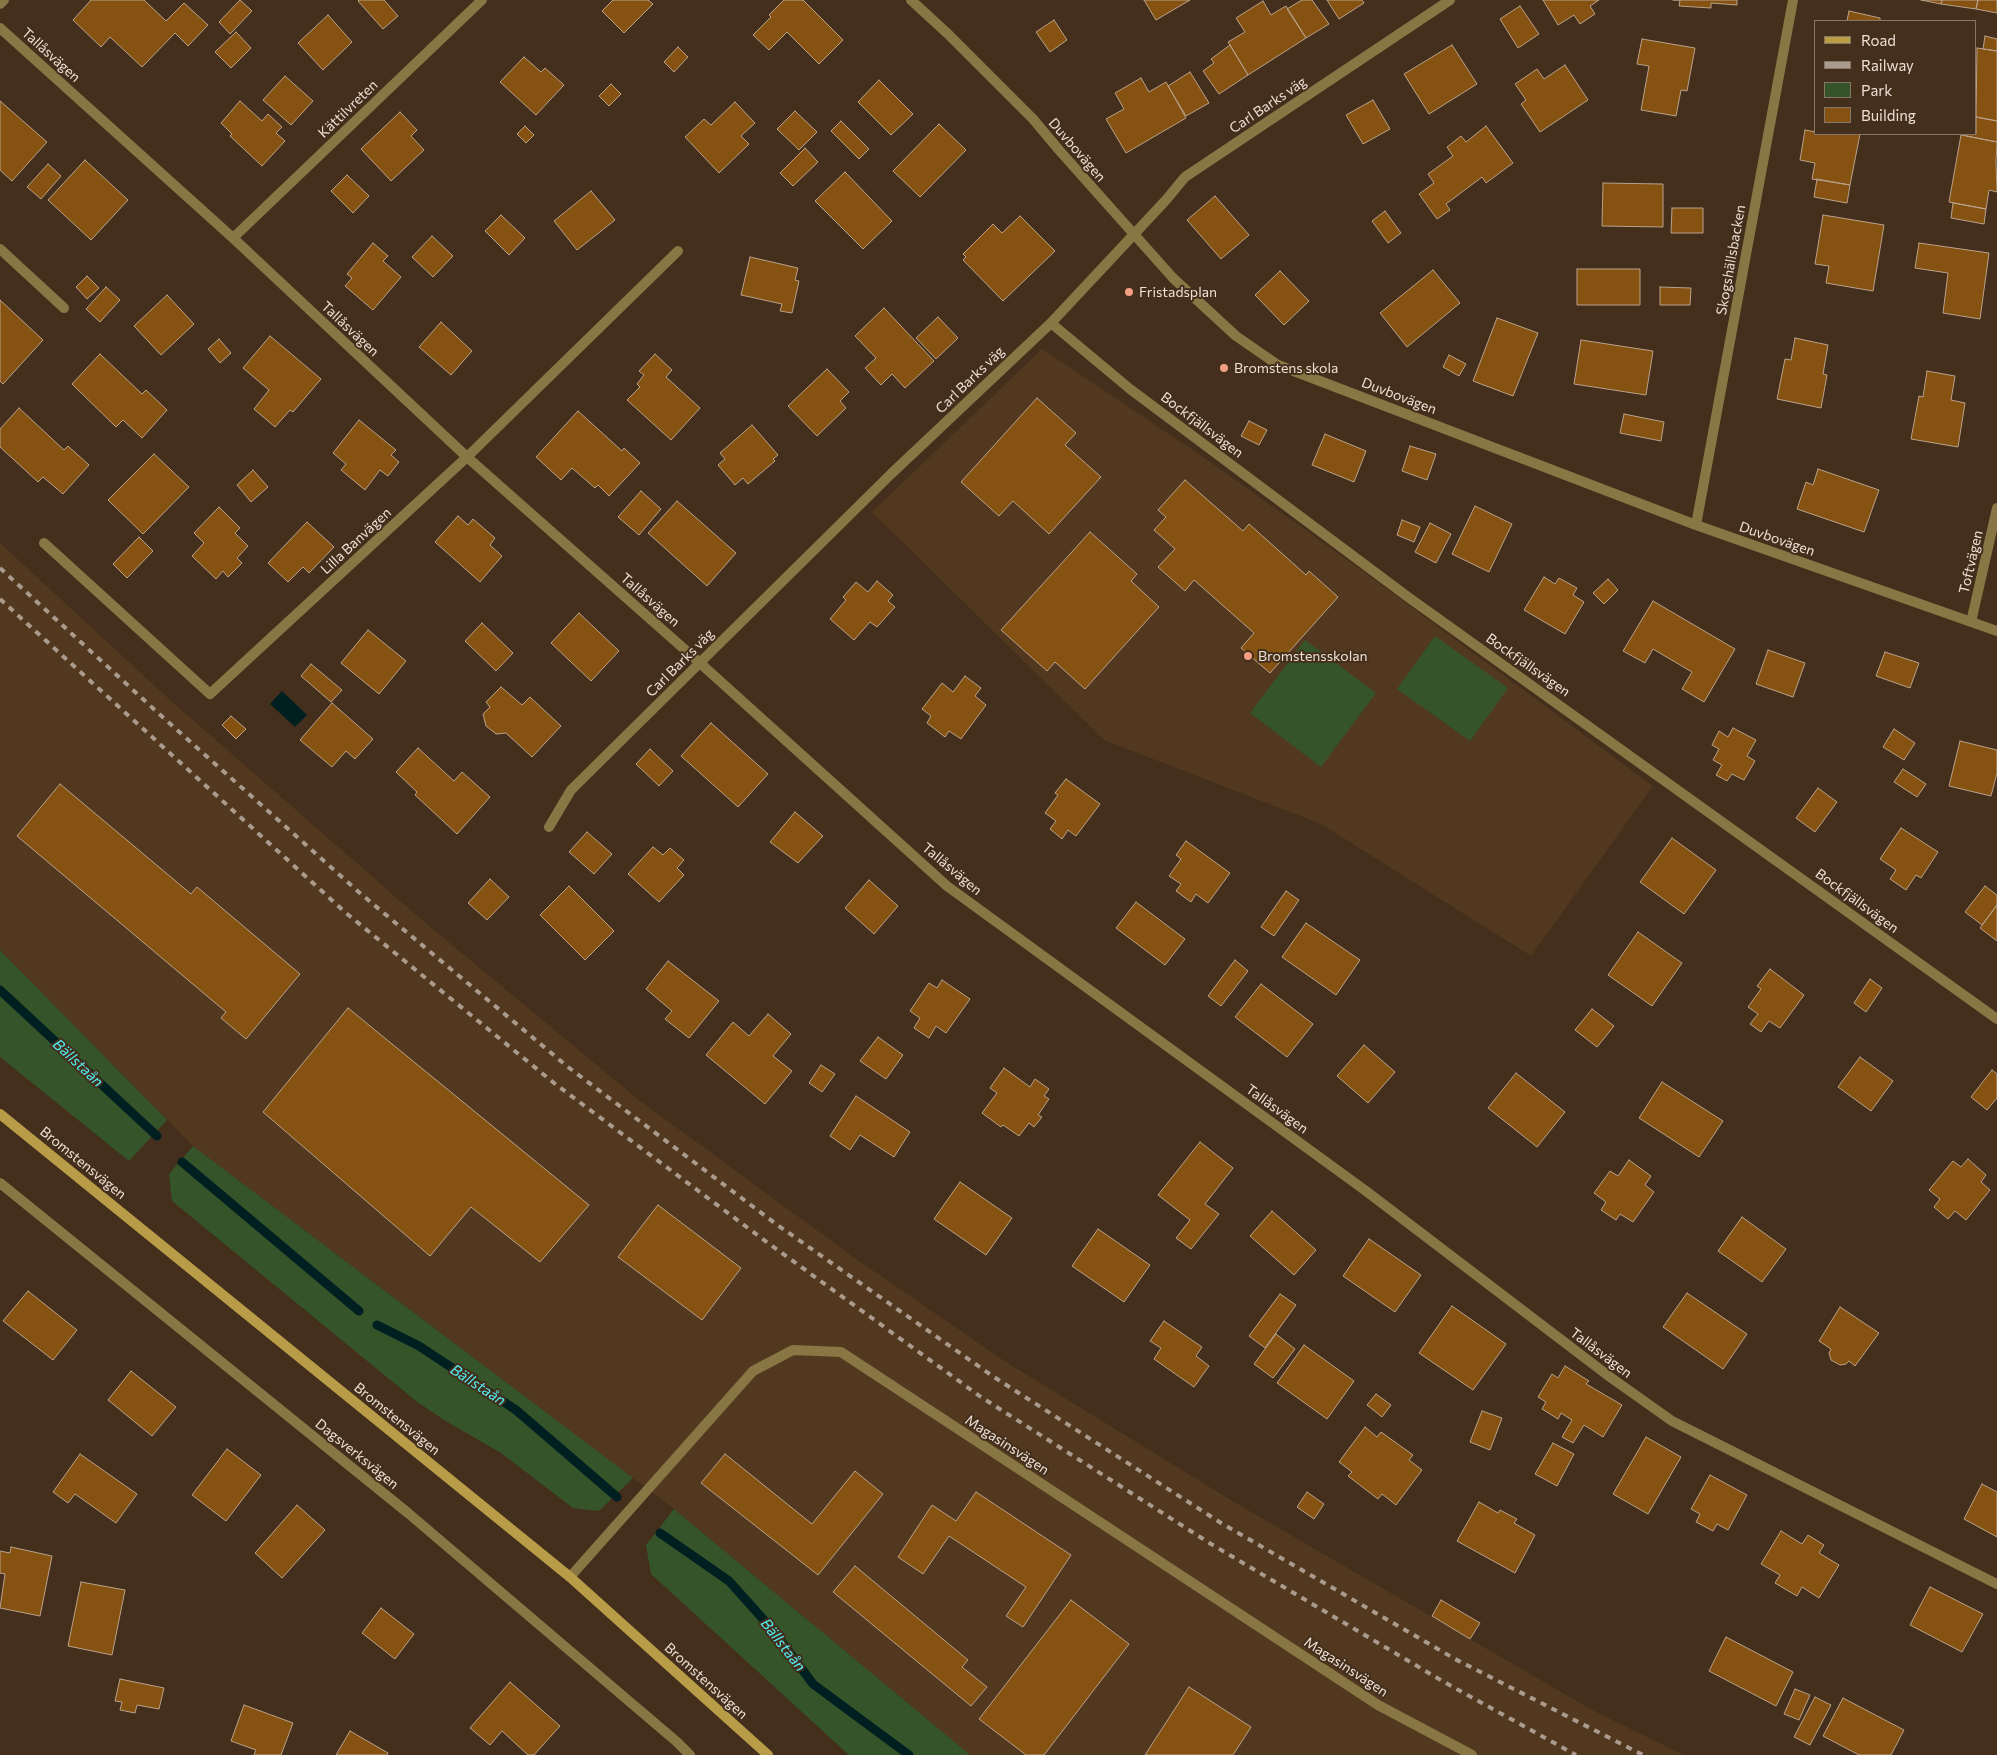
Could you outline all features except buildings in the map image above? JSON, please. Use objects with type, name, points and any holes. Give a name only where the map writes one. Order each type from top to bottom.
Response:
[{"type":"street","points":[[0,4],[4,0]]},
{"type":"street","name":"Kättilvreten","points":[[233,238],[482,0]]},
{"type":"street","name":"Duvbovägen","points":[[911,0],[948,34],[1033,120],[1173,278],[1236,336],[1278,365],[1696,525],[1997,632]]},
{"type":"street","name":"Carl Barks väg","points":[[548,827],[571,790],[890,474],[1051,322],[1166,200],[1185,177],[1450,0]]},
{"type":"street","name":"Skogshällsbacken","points":[[1696,525],[1793,0]]},
{"type":"street","name":"Tallåsvägen","points":[[0,28],[233,238],[467,457],[700,663],[947,886],[1366,1191],[1645,1403],[1672,1421],[1997,1584]]},
{"type":"street","points":[[0,250],[64,308]]},
{"type":"street","name":"Lilla Banvägen","points":[[44,543],[210,694],[467,457],[678,251]]},
{"type":"street","name":"Bockfjällsvägen","points":[[1051,322],[1130,389],[1408,597],[1997,1019]]},
{"type":"street","name":"Toftvägen","points":[[1971,622],[1997,508]]},
{"type":"street","name":"Bromstensvägen","points":[[0,1114],[570,1577],[768,1755]]},
{"type":"street","name":"Dagsverksvägen","points":[[0,1184],[408,1513],[690,1755]]},
{"type":"street","name":"Magasinsvägen","points":[[570,1577],[753,1371],[793,1350],[841,1352],[1378,1705],[1472,1755]]},
{"type":"shaded area","name":"Bromstensskolan","points":[[1042,349],[1206,459],[1364,572],[1653,786],[1531,956],[1321,824],[1104,740],[872,512]]},
{"type":"shaded area","points":[[0,543],[169,699],[422,920],[639,1100],[852,1256],[1003,1360],[1234,1502],[1594,1711],[1684,1755],[970,1755],[674,1509],[193,1146],[0,950]]},
{"type":"green space","points":[[1435,636],[1508,688],[1470,741],[1397,689]]},
{"type":"green space","points":[[1305,640],[1376,693],[1321,767],[1250,713]]},
{"type":"green space","points":[[0,950],[167,1120],[129,1161],[0,1057]]},
{"type":"green space","points":[[193,1146],[633,1478],[599,1511],[573,1508],[501,1453],[444,1420],[416,1401],[172,1201],[169,1174]]},
{"type":"green space","points":[[674,1509],[970,1755],[849,1755],[651,1574],[646,1545]]},
{"type":"water","points":[[282,691],[307,715],[295,727],[270,704]]},
{"type":"waterway","name":"Bällstaån","points":[[0,990],[157,1136]]},
{"type":"waterway","name":"Bällstaån","points":[[182,1162],[359,1311]]},
{"type":"waterway","name":"Bällstaån","points":[[377,1325],[419,1346],[516,1410],[617,1497]]},
{"type":"waterway","name":"Bällstaån","points":[[660,1533],[729,1581],[772,1629],[813,1684],[909,1755]]},
{"type":"railway","points":[[0,568],[157,712],[361,894],[568,1067],[776,1224],[994,1377],[1221,1523],[1455,1659],[1643,1755]]},
{"type":"railway","points":[[0,599],[346,913],[554,1083],[768,1243],[981,1397],[1211,1544],[1444,1682],[1576,1755]]},
{"type":"place","name":"Fristadsplan","points":[[1129,292]]},
{"type":"place","name":"Bromstens skola","points":[[1224,368]]},
{"type":"place","name":"Bromstensskolan","points":[[1248,656]]}]
